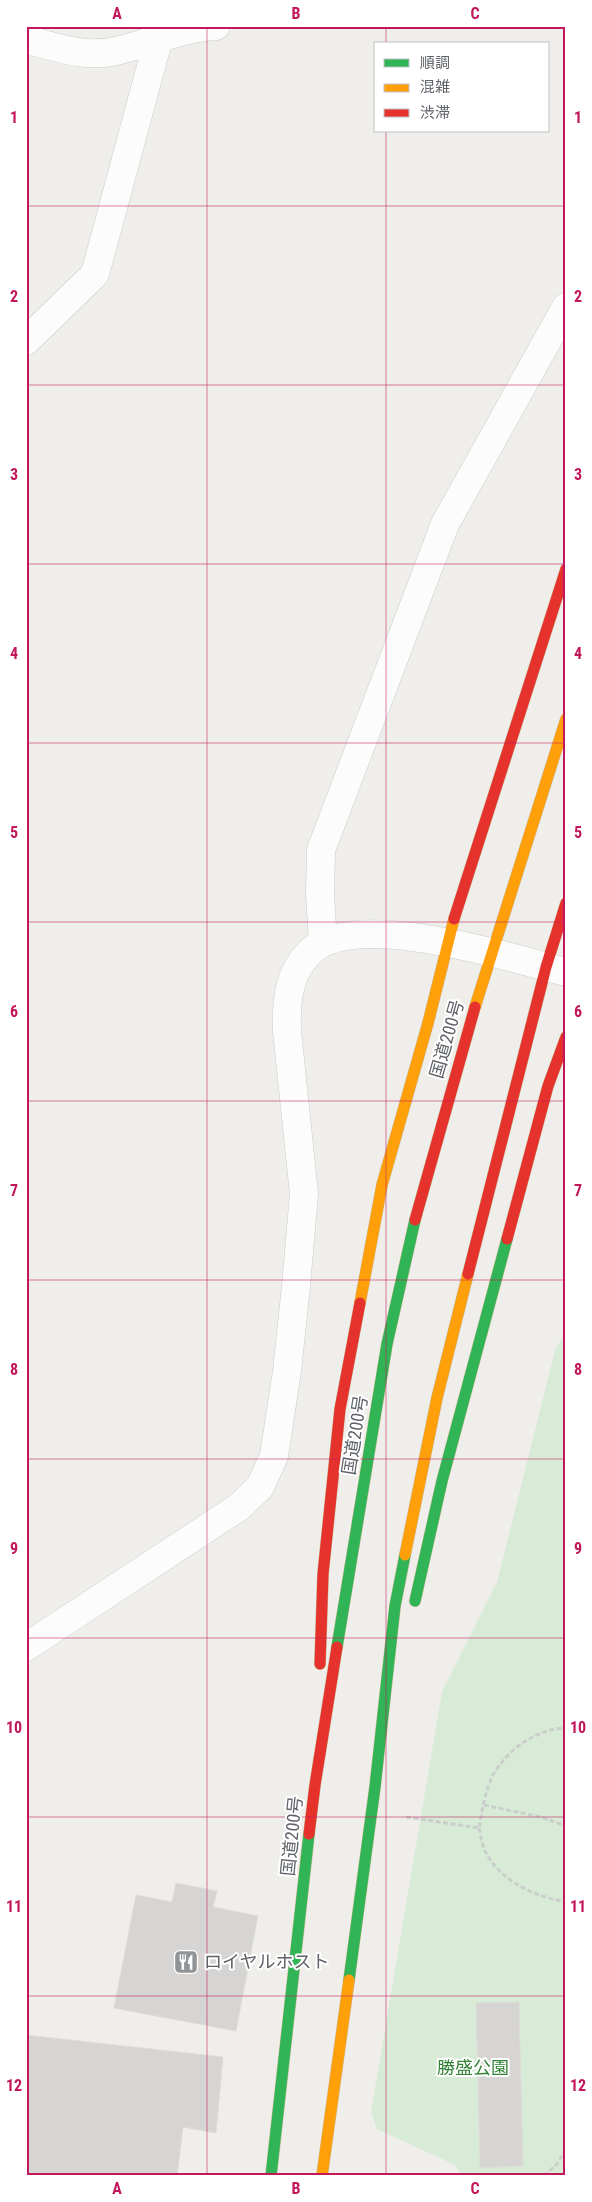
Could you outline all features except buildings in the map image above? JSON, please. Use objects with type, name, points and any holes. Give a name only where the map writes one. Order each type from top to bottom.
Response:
[{"type":"highway","points":[[315,1785],[324,1574],[340,1409],[382,1185],[428,1023],[447,942],[566,569]]},
{"type":"highway","name":"国道200号","points":[[271,2176],[315,1785],[387,1344],[423,1186],[490,953],[566,719]]},
{"type":"highway","points":[[322,2176],[375,1786],[396,1606],[437,1398],[556,970],[566,903]]},
{"type":"highway","points":[[412,1615],[442,1481],[548,1086],[566,1037]]},
{"type":"highway","points":[[548,1086],[566,1064]]},
{"type":"highway","points":[[375,1786],[400,1672]]},
{"type":"street","points":[[26,39],[75,53],[118,51],[191,27],[216,26]]},
{"type":"street","points":[[26,342],[95,274],[159,37]]},
{"type":"street","points":[[324,942],[320,895],[322,850],[445,524],[566,307]]},
{"type":"street","points":[[26,1647],[239,1507],[260,1487],[274,1456],[287,1372],[304,1194],[287,1031],[286,1004],[291,983],[309,953],[324,942],[342,936],[362,934],[394,935],[447,942],[556,970]]},
{"type":"path","points":[[566,1728],[537,1733],[512,1752],[493,1776],[479,1828],[485,1851],[503,1876],[540,1897],[566,1902]]},
{"type":"path","points":[[484,1805],[541,1817],[566,1826]]},
{"type":"path","points":[[403,1816],[479,1828]]},
{"type":"path","points":[[544,2176],[557,2164],[566,2149]]},
{"type":"green space","name":"勝盛公園","points":[[566,1332],[566,2176],[461,2176],[455,2165],[377,2129],[371,2112],[442,1692],[497,1582],[555,1350]]},
{"type":"traffic: fast","points":[[337,1647],[387,1344],[415,1220]]},
{"type":"traffic: fast","points":[[415,1601],[442,1481],[507,1239]]},
{"type":"traffic: fast","points":[[349,1980],[375,1787],[395,1606],[405,1555]]},
{"type":"traffic: fast","points":[[271,2176],[309,1834]]},
{"type":"traffic: slow","points":[[475,1007],[566,719]]},
{"type":"traffic: slow","points":[[360,1303],[382,1185],[428,1023],[454,919]]},
{"type":"traffic: slow","points":[[405,1555],[437,1398],[468,1274]]},
{"type":"traffic: slow","points":[[322,2176],[349,1980]]},
{"type":"traffic: jam","points":[[454,919],[566,569]]},
{"type":"traffic: jam","points":[[468,1274],[546,967],[566,903]]},
{"type":"traffic: jam","points":[[415,1220],[475,1007]]},
{"type":"traffic: jam","points":[[507,1239],[548,1086],[566,1037]]},
{"type":"traffic: jam","points":[[320,1664],[323,1574],[340,1409],[360,1303]]},
{"type":"traffic: jam","points":[[309,1834],[337,1647]]},
{"type":"place","name":"ロイヤルホスト","points":[[186,1962]]}]
